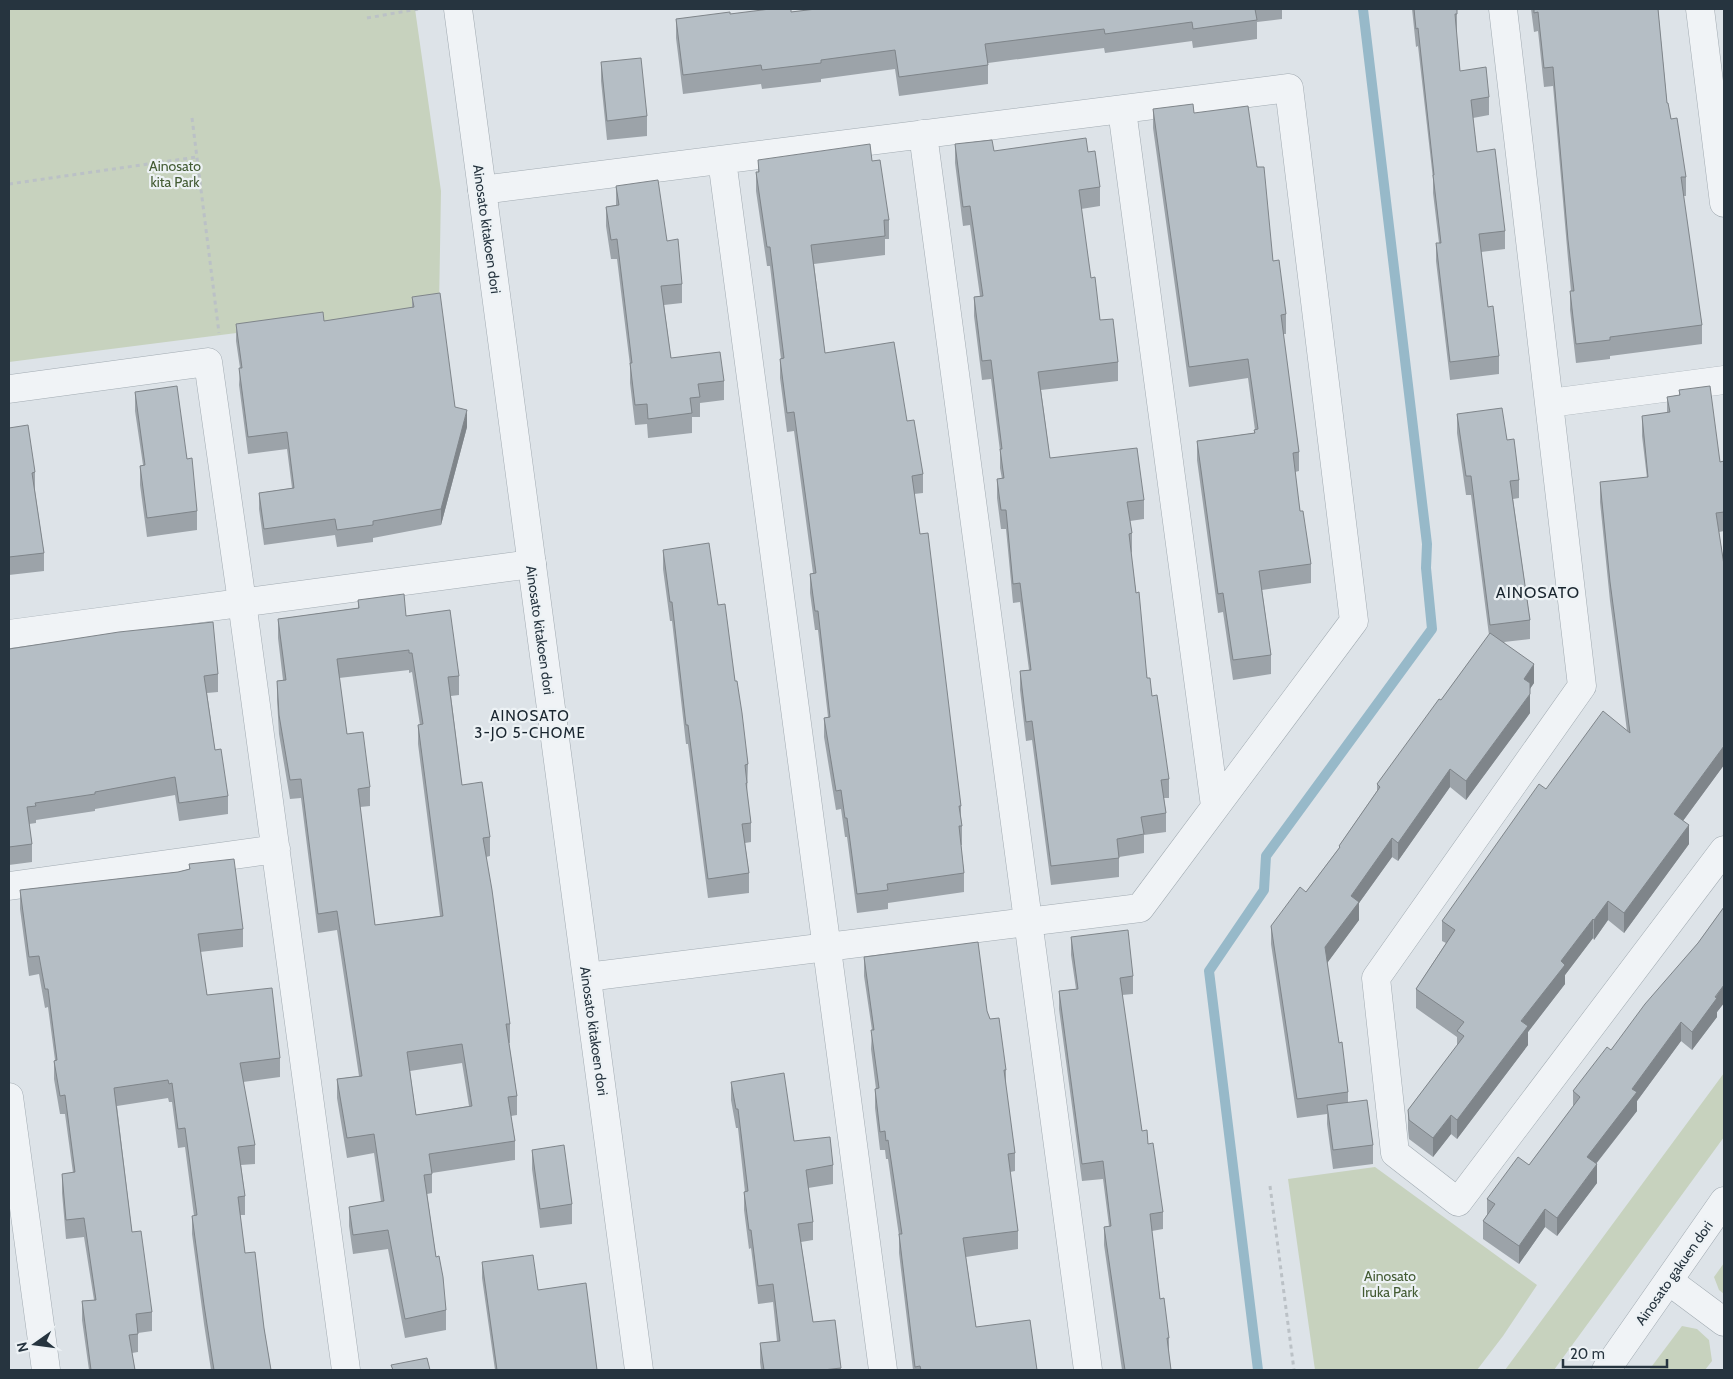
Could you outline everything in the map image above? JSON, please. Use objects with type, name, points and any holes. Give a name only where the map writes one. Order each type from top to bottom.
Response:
[{"type":"street","name":"Ainosato kitakoen dori","points":[[458,9],[639,1370]]},
{"type":"street","points":[[1503,9],[1582,686],[1376,978],[1395,1153],[1458,1202],[1724,850]]},
{"type":"street","points":[[1700,9],[1724,203]]},
{"type":"street","points":[[482,190],[1289,88],[1354,621],[1140,908],[587,977]]},
{"type":"street","points":[[1122,110],[1216,806]]},
{"type":"street","points":[[922,134],[1088,1370]]},
{"type":"street","points":[[722,160],[883,1370]]},
{"type":"street","points":[[9,389],[208,362],[346,1370]]},
{"type":"street","points":[[1550,403],[1724,380]]},
{"type":"street","points":[[9,634],[532,564]]},
{"type":"street","points":[[9,886],[276,849]]},
{"type":"street","points":[[9,1097],[46,1370]]},
{"type":"street","name":"Ainosato gakuen dori","points":[[1606,1370],[1724,1201]]},
{"type":"street","points":[[1669,1281],[1724,1322]]},
{"type":"path","points":[[367,18],[418,9]]},
{"type":"path","points":[[192,118],[220,341]]},
{"type":"path","points":[[9,184],[197,157]]},
{"type":"path","points":[[1270,1186],[1294,1370]]},
{"type":"green space","name":"Ainosato kita Park","points":[[9,9],[415,9],[441,191],[439,307],[9,362]]},
{"type":"green space","points":[[1724,1073],[1724,1137],[1554,1370],[1505,1370]]},
{"type":"green space","name":"Ainosato Iruka Park","points":[[1375,1167],[1537,1285],[1503,1336],[1477,1370],[1315,1370],[1288,1179]]},
{"type":"green space","points":[[1724,1263],[1724,1294],[1719,1290],[1714,1277]]},
{"type":"green space","points":[[1682,1326],[1697,1329],[1709,1340],[1712,1361],[1705,1370],[1649,1370]]},
{"type":"building","points":[[770,9],[791,9],[791,12],[816,9],[1255,9],[1257,20],[1193,29],[1192,22],[1105,34],[1104,29],[985,44],[988,65],[899,77],[895,50],[821,60],[821,63],[762,70],[761,65],[683,75],[676,19]]},
{"type":"building","points":[[1414,9],[1457,9],[1457,14],[1455,14],[1460,71],[1486,67],[1489,97],[1471,100],[1477,152],[1495,149],[1505,231],[1479,234],[1488,307],[1493,306],[1499,356],[1450,362],[1436,243],[1441,243],[1418,28],[1416,29]]},
{"type":"building","points":[[1534,9],[1658,9],[1667,103],[1671,119],[1677,118],[1686,177],[1681,177],[1702,325],[1610,337],[1610,340],[1576,344],[1570,291],[1574,291],[1553,67],[1544,68],[1538,12],[1534,13]]},
{"type":"building","points":[[641,58],[647,116],[607,121],[601,62]]},
{"type":"building","points":[[1193,104],[1194,113],[1248,106],[1257,167],[1264,167],[1273,261],[1279,260],[1286,314],[1281,315],[1299,452],[1293,453],[1300,511],[1303,511],[1311,564],[1259,571],[1271,655],[1233,660],[1223,593],[1218,594],[1197,441],[1255,433],[1254,430],[1258,429],[1248,359],[1189,367],[1153,109]]},
{"type":"building","points":[[1086,138],[1088,152],[1095,151],[1100,187],[1079,190],[1091,278],[1095,277],[1100,320],[1113,319],[1118,362],[1038,372],[1050,458],[1137,448],[1144,500],[1127,502],[1132,533],[1129,534],[1136,593],[1139,592],[1147,678],[1150,678],[1152,696],[1157,695],[1169,779],[1161,780],[1166,813],[1141,817],[1144,834],[1117,839],[1119,858],[1051,866],[1032,721],[1026,722],[1020,671],[1031,670],[1020,583],[1013,584],[1006,510],[1001,510],[997,479],[1004,478],[991,360],[982,361],[974,297],[983,296],[970,206],[963,207],[955,144],[992,140],[994,151]]},
{"type":"building","points":[[870,144],[872,161],[880,160],[889,220],[884,220],[885,236],[811,245],[825,353],[894,342],[907,421],[914,420],[923,474],[912,476],[920,534],[928,533],[961,806],[959,806],[962,826],[959,826],[964,873],[887,884],[888,890],[857,894],[847,818],[845,818],[841,790],[836,791],[824,718],[830,717],[818,611],[815,611],[810,574],[816,573],[794,412],[787,413],[780,359],[784,358],[770,247],[767,247],[756,172],[759,172],[758,160]]},
{"type":"building","points":[[658,180],[667,241],[678,239],[682,284],[661,286],[671,358],[720,352],[724,381],[698,384],[700,397],[690,398],[692,413],[648,419],[647,404],[635,405],[630,363],[632,363],[617,239],[611,240],[606,207],[619,205],[616,186]]},
{"type":"building","points":[[440,293],[455,407],[467,410],[441,509],[373,521],[373,525],[337,530],[335,519],[264,529],[259,493],[294,488],[287,432],[248,437],[239,368],[242,368],[236,324],[323,312],[324,321],[414,307],[412,297]]},
{"type":"building","points":[[177,386],[187,459],[192,458],[197,511],[147,518],[140,466],[145,465],[135,392]]},
{"type":"building","points":[[1710,386],[1720,462],[1724,461],[1724,512],[1716,513],[1724,565],[1724,746],[1674,814],[1689,825],[1624,913],[1608,901],[1561,961],[1565,965],[1521,1021],[1528,1026],[1457,1120],[1451,1115],[1433,1138],[1409,1120],[1408,1110],[1464,1036],[1457,1031],[1464,1022],[1416,989],[1455,930],[1442,921],[1539,784],[1546,789],[1603,711],[1630,733],[1610,582],[1600,482],[1648,477],[1642,416],[1670,412],[1667,397],[1680,395],[1679,390]]},
{"type":"building","points":[[1502,408],[1507,440],[1514,439],[1519,480],[1510,481],[1530,620],[1490,625],[1471,476],[1466,476],[1457,414]]},
{"type":"building","points":[[28,425],[35,472],[32,473],[44,553],[9,557],[9,428]]},
{"type":"building","points":[[709,543],[718,605],[725,604],[735,681],[737,681],[742,713],[748,764],[745,765],[751,823],[742,824],[749,873],[708,879],[688,725],[686,725],[672,602],[670,602],[663,550]]},
{"type":"building","points":[[404,594],[406,616],[450,610],[459,676],[448,677],[462,785],[482,782],[490,837],[483,838],[510,1024],[506,1024],[517,1096],[508,1097],[515,1141],[429,1154],[432,1174],[424,1175],[436,1257],[439,1256],[443,1277],[446,1310],[405,1319],[388,1230],[353,1235],[349,1207],[384,1201],[374,1134],[347,1138],[337,1079],[362,1076],[337,911],[318,914],[301,779],[290,780],[279,715],[277,681],[286,680],[278,619],[359,608],[358,600]],"holes":[[[409,650],[409,653],[412,653],[423,724],[418,725],[443,916],[375,925],[358,789],[370,787],[363,732],[347,734],[337,659]],[[462,1044],[472,1106],[416,1115],[407,1052]]]},
{"type":"building","points":[[213,622],[218,674],[204,676],[215,750],[221,749],[228,796],[179,803],[175,777],[95,792],[95,794],[35,803],[36,806],[27,807],[32,844],[9,847],[9,649],[119,632]]},
{"type":"building","points":[[1490,633],[1534,664],[1524,679],[1530,683],[1530,694],[1466,781],[1450,769],[1398,843],[1392,838],[1351,896],[1359,902],[1325,947],[1339,1043],[1342,1042],[1348,1092],[1297,1099],[1271,926],[1300,887],[1306,892],[1340,847],[1380,787],[1377,784]]},
{"type":"building","points":[[234,859],[243,929],[198,934],[207,995],[272,988],[280,1058],[240,1063],[255,1145],[238,1147],[245,1196],[238,1197],[245,1253],[255,1252],[271,1370],[214,1370],[192,1216],[197,1215],[185,1128],[178,1129],[172,1083],[169,1084],[168,1080],[114,1088],[132,1232],[141,1231],[152,1312],[136,1314],[138,1334],[129,1335],[135,1370],[91,1370],[82,1301],[96,1300],[84,1218],[66,1220],[62,1174],[75,1172],[65,1095],[60,1096],[54,1061],[57,1060],[48,989],[45,989],[39,956],[29,957],[20,890],[178,872],[190,869],[189,864]]},
{"type":"building","points":[[1724,907],[1724,985],[1715,997],[1717,998],[1692,1032],[1681,1022],[1632,1089],[1637,1092],[1587,1157],[1597,1164],[1557,1218],[1545,1209],[1519,1246],[1483,1221],[1495,1204],[1487,1199],[1518,1157],[1529,1165],[1580,1097],[1573,1091],[1607,1047],[1611,1050],[1645,1004],[1698,943]]},
{"type":"building","points":[[1128,930],[1133,976],[1120,978],[1142,1131],[1147,1130],[1148,1144],[1153,1143],[1163,1212],[1150,1214],[1160,1299],[1164,1298],[1171,1370],[1125,1370],[1104,1227],[1111,1226],[1103,1161],[1082,1164],[1059,991],[1078,989],[1071,937]]},
{"type":"building","points":[[978,942],[987,1011],[990,1019],[999,1018],[1015,1153],[1008,1154],[1018,1231],[963,1238],[976,1327],[1030,1320],[1037,1370],[921,1370],[920,1366],[915,1367],[899,1234],[902,1234],[888,1140],[886,1141],[885,1131],[880,1132],[875,1089],[879,1088],[871,1030],[874,1030],[864,957]]},
{"type":"building","points":[[784,1073],[794,1141],[830,1137],[833,1165],[806,1170],[813,1222],[798,1224],[813,1322],[835,1320],[841,1368],[823,1370],[764,1370],[760,1343],[780,1341],[773,1284],[758,1286],[744,1192],[748,1191],[738,1109],[736,1109],[731,1082]]},
{"type":"building","points":[[1367,1100],[1373,1145],[1333,1150],[1327,1105]]},
{"type":"building","points":[[564,1145],[572,1204],[540,1209],[532,1150]]},
{"type":"building","points":[[533,1255],[538,1290],[586,1283],[597,1370],[497,1370],[482,1262]]},
{"type":"building","points":[[427,1358],[430,1370],[393,1370],[391,1365]]},
{"type":"waterway","points":[[1258,1370],[1209,971],[1264,890],[1266,856],[1432,629],[1426,568],[1427,544],[1363,9]]},
{"type":"district","name":"AINOSATO","points":[[1538,592]]},
{"type":"district","name":"AINOSATO 3-JO 5-CHOME","points":[[530,724]]}]
